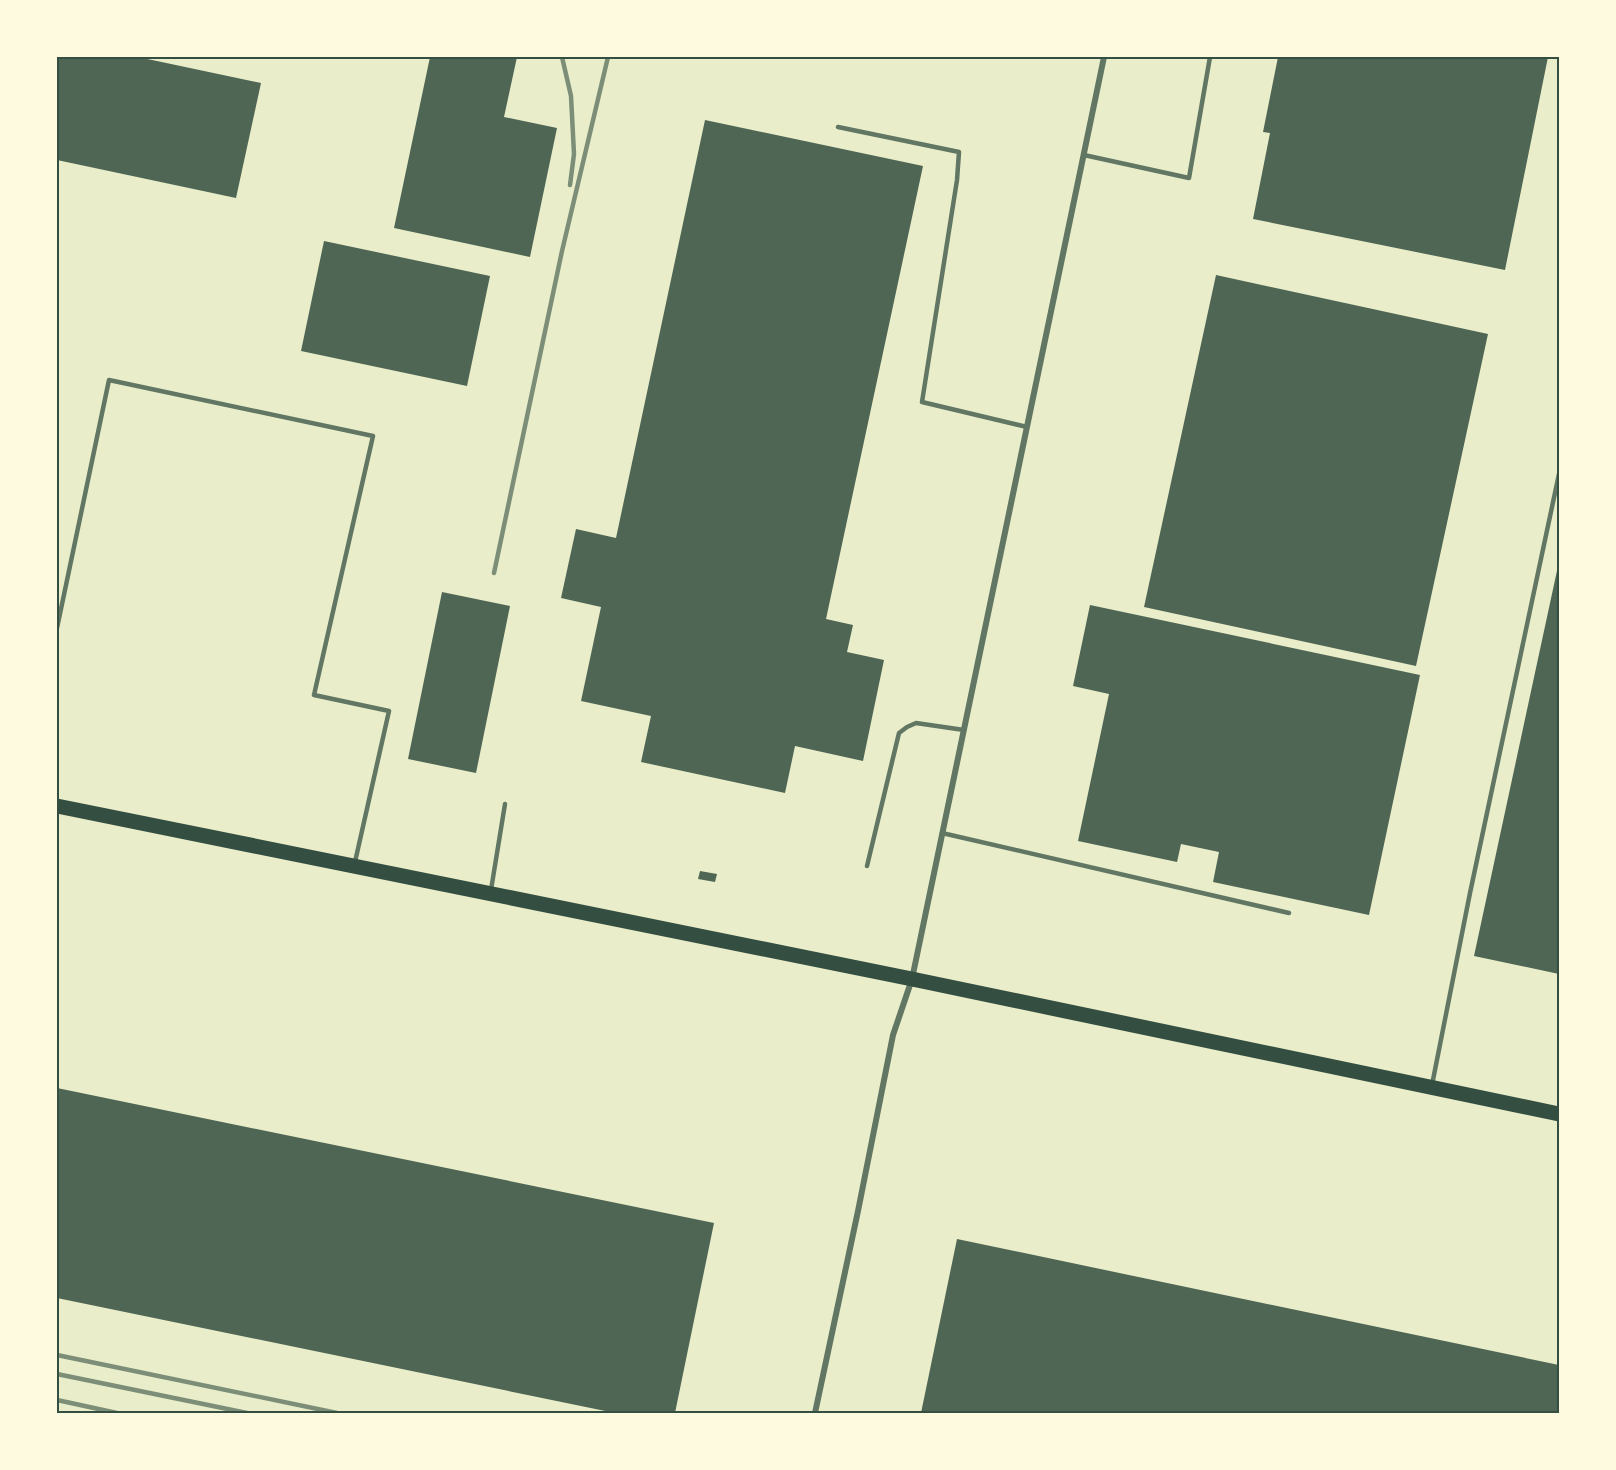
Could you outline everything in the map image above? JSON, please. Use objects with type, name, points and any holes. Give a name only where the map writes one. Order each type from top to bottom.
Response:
[{"type":"main road","points":[[57,806],[912,979],[1559,1114]]},
{"type":"street","points":[[815,1413],[893,1035],[912,979],[1104,57]]},
{"type":"lane","points":[[1084,155],[1189,178],[1210,57]]},
{"type":"lane","points":[[838,127],[959,152],[954,201],[922,402],[1027,427]]},
{"type":"lane","points":[[57,628],[109,380],[373,436],[314,695],[389,711],[354,866]]},
{"type":"lane","points":[[1431,1088],[1559,474]]},
{"type":"lane","points":[[867,866],[899,733],[916,723],[964,730]]},
{"type":"lane","points":[[490,894],[505,804]]},
{"type":"lane","points":[[942,833],[1288,913]]},
{"type":"building","points":[[57,57],[138,57],[261,83],[236,198],[57,160]]},
{"type":"building","points":[[430,57],[517,57],[504,117],[557,128],[530,257],[394,228]]},
{"type":"building","points":[[1278,57],[1548,57],[1505,270],[1253,219],[1270,133],[1263,132]]},
{"type":"building","points":[[705,120],[923,166],[826,619],[853,625],[847,652],[884,660],[863,761],[795,746],[785,793],[641,762],[651,716],[581,701],[601,607],[561,598],[576,529],[616,538]]},
{"type":"building","points":[[324,241],[490,276],[467,386],[301,351]]},
{"type":"building","points":[[1216,275],[1488,334],[1416,666],[1144,607]]},
{"type":"building","points":[[1559,566],[1559,974],[1474,956]]},
{"type":"building","points":[[442,592],[510,606],[476,773],[408,759]]},
{"type":"building","points":[[1090,605],[1420,675],[1369,915],[1213,882],[1219,852],[1181,844],[1177,862],[1078,841],[1109,694],[1073,686]]},
{"type":"building","points":[[700,871],[717,874],[715,882],[698,879]]},
{"type":"building","points":[[57,1088],[714,1223],[675,1413],[615,1413],[57,1298]]},
{"type":"building","points":[[957,1239],[1559,1365],[1559,1413],[921,1413]]},
{"type":"railway","points":[[562,57],[571,96],[574,154],[570,185]]},
{"type":"railway","points":[[494,573],[562,251],[608,57]]},
{"type":"railway","points":[[57,1355],[337,1413]]},
{"type":"railway","points":[[57,1374],[247,1413]]},
{"type":"railway","points":[[57,1400],[117,1413]]}]
